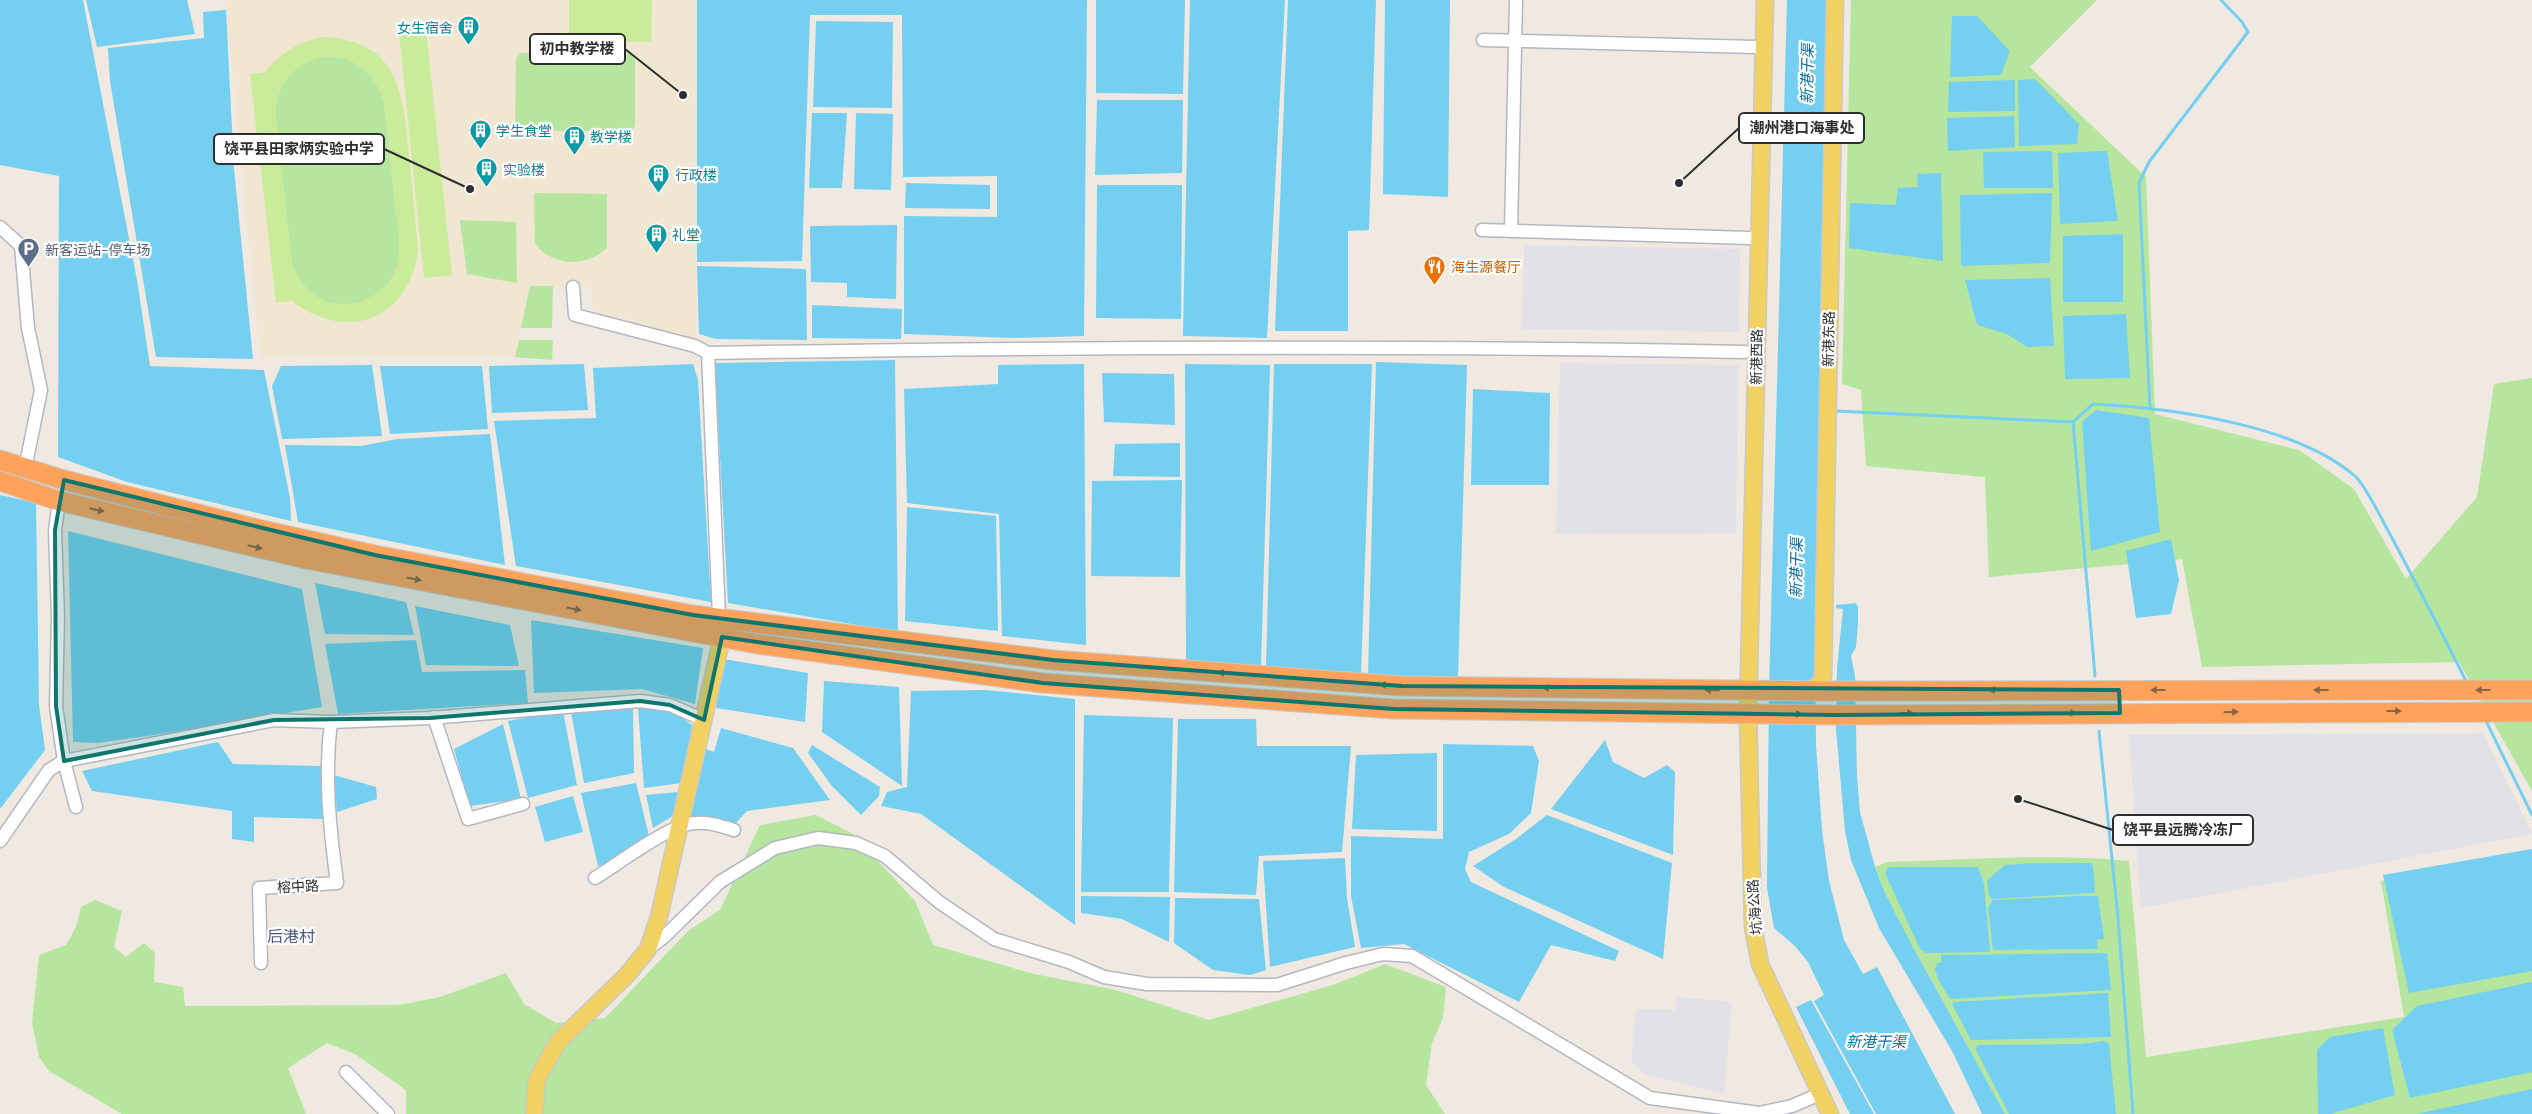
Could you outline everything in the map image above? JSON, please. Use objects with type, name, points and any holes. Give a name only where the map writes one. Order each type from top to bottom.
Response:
[{"type":"highway","points":[[0,460],[64,480],[258,529],[692,623],[722,637],[757,644],[1043,683],[1393,709],[1830,715],[2532,712]]},
{"type":"highway","points":[[59,500],[64,480]]},
{"type":"highway","points":[[0,481],[59,500],[306,559],[692,623],[718,617],[1053,660],[1402,686],[1755,691],[1823,686],[1858,691],[2532,690]]},
{"type":"highway","points":[[757,644],[760,623]]},
{"type":"highway","points":[[2119,690],[2120,713]]},
{"type":"main road","name":"新港西路","points":[[1757,714],[1755,691],[1765,0]]},
{"type":"main road","name":"新港东路","points":[[1823,686],[1835,0]]},
{"type":"main road","points":[[534,1114],[537,1079],[558,1042],[627,975],[648,949],[659,917],[722,637]]},
{"type":"main road","name":"坑海公路","points":[[1757,714],[1752,927],[1760,964],[1830,1114]]},
{"type":"street","points":[[1511,231],[1516,0]]},
{"type":"street","points":[[1483,40],[1755,47]]},
{"type":"street","points":[[0,227],[21,246],[28,328],[41,390],[25,469]]},
{"type":"street","points":[[1482,230],[1750,238]]},
{"type":"street","points":[[573,287],[576,315],[695,346],[708,353],[1227,347],[1523,348],[1745,352]]},
{"type":"street","points":[[708,353],[718,617]]},
{"type":"street","points":[[59,500],[55,530],[58,617],[56,706],[64,761],[76,806]]},
{"type":"street","points":[[0,841],[49,770],[64,761],[274,720],[331,722],[434,717],[640,701],[670,706],[704,720]]},
{"type":"street","points":[[434,717],[468,818],[523,804]]},
{"type":"street","name":"榕中路","points":[[261,963],[259,888],[337,883],[330,824],[327,771],[331,722]]},
{"type":"street","points":[[595,878],[679,826],[695,822],[715,824],[734,830]]},
{"type":"street","points":[[648,949],[664,937],[720,882],[775,848],[818,838],[856,843],[886,856],[939,902],[994,939],[1069,962],[1104,977],[1146,984],[1277,985],[1346,963],[1384,954],[1412,956],[1650,1098],[1759,1113],[1792,1106],[1815,1096]]},
{"type":"street","points":[[346,1072],[388,1114]]},
{"type":"highlighted area","points":[[64,480],[375,555],[693,615],[1053,660],[1402,686],[2119,690],[2120,713],[1835,715],[1393,709],[1043,683],[722,637],[704,720],[670,705],[640,701],[430,718],[274,720],[64,761],[56,706],[55,530]]},
{"type":"shaded area","points":[[225,0],[697,0],[696,339],[592,310],[591,287],[530,286],[515,357],[260,358]]},
{"type":"shaded area","points":[[1524,245],[1740,249],[1739,332],[1522,329]]},
{"type":"shaded area","points":[[1560,363],[1738,365],[1736,533],[1556,534]]},
{"type":"shaded area","points":[[2483,733],[2532,834],[2141,908],[2129,735]]},
{"type":"shaded area","points":[[1678,997],[1732,1002],[1724,1094],[1644,1074],[1631,1061],[1636,1009],[1675,1010]]},
{"type":"green space","points":[[569,0],[652,0],[651,42],[569,41]]},
{"type":"green space","points":[[1851,0],[2097,0],[2030,67],[2146,177],[2155,414],[2299,450],[2354,489],[2406,579],[2477,497],[2494,384],[2532,378],[2532,791],[2459,662],[2202,667],[2182,559],[1989,577],[1985,477],[1866,466],[1861,390],[1842,384]]},
{"type":"green space","points":[[426,30],[452,275],[424,278],[399,32]]},
{"type":"green space","points":[[324,37],[349,41],[368,48],[382,60],[392,74],[399,91],[407,132],[418,250],[412,274],[402,293],[389,308],[372,317],[354,322],[334,321],[313,314],[292,301],[276,303],[250,74],[265,72],[284,53],[298,45]],"holes":[[[329,56],[340,58],[365,70],[377,84],[381,93],[384,103],[400,243],[397,266],[394,275],[388,283],[375,295],[348,304],[330,303],[315,296],[295,272],[292,264],[275,113],[280,91],[298,67],[318,58]]]},
{"type":"green space","points":[[521,53],[631,54],[635,60],[635,126],[630,132],[519,130],[515,124],[516,58]]},
{"type":"green space","points":[[329,56],[358,65],[377,84],[381,93],[384,103],[399,235],[400,251],[394,275],[382,290],[375,295],[348,304],[330,303],[315,296],[295,272],[292,264],[275,113],[280,91],[291,74],[307,62]]},
{"type":"green space","points":[[534,193],[607,194],[607,247],[590,259],[581,261],[570,262],[550,257],[535,243]]},
{"type":"green space","points":[[460,220],[516,222],[517,283],[467,274]]},
{"type":"green space","points":[[530,286],[553,286],[552,328],[521,328]]},
{"type":"green space","points":[[519,340],[553,340],[552,360],[515,357]]},
{"type":"green space","points":[[816,815],[853,834],[915,901],[933,945],[1034,974],[1116,990],[1209,1020],[1333,985],[1385,964],[1446,987],[1443,1018],[1432,1043],[1426,1085],[1445,1114],[406,1114],[406,1090],[355,1054],[327,1043],[288,1068],[306,1114],[122,1114],[49,1071],[39,1057],[32,1023],[39,955],[66,945],[76,927],[81,907],[95,900],[122,911],[114,947],[126,957],[144,943],[155,953],[154,982],[183,987],[185,1006],[399,1005],[440,997],[506,973],[524,1004],[556,1023],[605,1018],[688,931],[720,910],[760,825]]},
{"type":"green space","points":[[2532,855],[2532,1114],[2005,1114],[1914,949],[1885,893],[1875,867],[1887,862],[2008,858],[2069,858],[2129,861],[2146,1057],[2404,1017],[2381,881]]},
{"type":"water","points":[[0,0],[83,0],[137,280],[150,366],[264,370],[290,498],[291,521],[127,482],[58,457],[59,176],[0,165]]},
{"type":"water","points":[[86,0],[187,0],[195,34],[97,47]]},
{"type":"water","points":[[697,0],[1087,0],[1084,336],[1013,338],[904,334],[904,216],[997,217],[997,176],[903,177],[902,15],[810,15],[802,261],[697,262]]},
{"type":"water","points":[[1096,0],[1185,0],[1183,94],[1096,93]]},
{"type":"water","points":[[1190,0],[1285,0],[1267,338],[1183,336]]},
{"type":"water","points":[[1288,0],[1376,0],[1369,230],[1348,231],[1348,331],[1275,331]]},
{"type":"water","points":[[1385,0],[1450,0],[1448,197],[1383,194]]},
{"type":"water","name":"新港干渠","points":[[1787,0],[1826,0],[1815,623],[1816,745],[1822,830],[1829,881],[1844,940],[1863,974],[1877,967],[1955,1114],[1876,1114],[1814,1001],[1824,995],[1808,962],[1795,946],[1774,928],[1767,888],[1769,691]]},
{"type":"water","points":[[226,10],[234,169],[253,359],[156,357],[110,81],[108,48],[204,38],[203,12]]},
{"type":"water","points":[[1952,16],[1977,16],[2010,51],[2001,75],[1950,77]]},
{"type":"water","points":[[816,21],[893,22],[892,108],[813,107]]},
{"type":"water","points":[[2035,79],[2079,124],[2077,144],[2019,146],[2018,80]]},
{"type":"water","points":[[2015,80],[2015,111],[1948,112],[1949,82]]},
{"type":"water","points":[[1097,100],[1183,100],[1182,173],[1095,175]]},
{"type":"water","points":[[812,113],[847,113],[842,188],[809,188]]},
{"type":"water","points":[[856,113],[893,114],[891,190],[854,189]]},
{"type":"water","points":[[2014,116],[2015,147],[1948,151],[1947,118]]},
{"type":"water","points":[[2052,151],[2053,188],[1984,188],[1983,152]]},
{"type":"water","points":[[2107,151],[2118,221],[2060,224],[2058,153]]},
{"type":"water","points":[[1941,173],[1943,261],[1849,248],[1850,203],[1896,205],[1898,188],[1918,187],[1917,174]]},
{"type":"water","points":[[906,183],[990,185],[990,209],[905,208]]},
{"type":"water","points":[[1097,185],[1182,185],[1181,319],[1096,318]]},
{"type":"water","points":[[2052,193],[2050,263],[1961,266],[1960,195]]},
{"type":"water","points":[[897,225],[896,299],[847,297],[847,283],[811,282],[810,226]]},
{"type":"water","points":[[2123,234],[2123,302],[2063,302],[2063,236]]},
{"type":"water","points":[[697,266],[806,269],[807,340],[716,339],[699,334]]},
{"type":"water","points":[[2050,278],[2054,346],[2027,347],[2007,334],[1977,325],[1965,280]]},
{"type":"water","points":[[812,305],[902,309],[901,339],[812,338]]},
{"type":"water","points":[[2126,314],[2130,378],[2065,379],[2063,316]]},
{"type":"water","points":[[895,360],[898,632],[728,603],[715,363]]},
{"type":"water","points":[[1376,362],[1467,365],[1458,678],[1368,675]]},
{"type":"water","points":[[584,364],[588,410],[492,413],[489,366]]},
{"type":"water","points":[[693,364],[698,380],[711,602],[516,566],[494,421],[596,418],[593,368]]},
{"type":"water","points":[[1084,364],[1086,645],[1002,636],[999,514],[907,503],[904,389],[998,384],[998,365]]},
{"type":"water","points":[[1185,364],[1270,365],[1261,666],[1186,660]]},
{"type":"water","points":[[1274,364],[1372,364],[1361,674],[1266,667]]},
{"type":"water","points":[[372,365],[382,436],[282,439],[272,386],[281,366]]},
{"type":"water","points":[[380,366],[482,366],[488,429],[390,434]]},
{"type":"water","points":[[1102,373],[1174,374],[1175,425],[1104,422]]},
{"type":"water","points":[[1473,389],[1550,393],[1549,485],[1471,485]]},
{"type":"water","points":[[2096,410],[2149,418],[2160,532],[2091,551],[2082,422]]},
{"type":"water","points":[[490,434],[505,565],[298,522],[285,445],[361,446],[397,439]]},
{"type":"water","points":[[1180,443],[1180,477],[1113,476],[1115,444]]},
{"type":"water","points":[[1182,480],[1180,577],[1091,576],[1092,481]]},
{"type":"water","points":[[0,495],[36,503],[39,705],[45,750],[0,809]]},
{"type":"water","points":[[907,507],[996,516],[998,631],[905,621]]},
{"type":"water","points":[[68,531],[302,589],[322,707],[148,736],[97,743],[73,742]]},
{"type":"water","points":[[2171,539],[2179,580],[2171,614],[2136,618],[2126,551]]},
{"type":"water","points":[[315,583],[406,602],[414,635],[325,634]]},
{"type":"water","points":[[1856,603],[1858,607],[1858,623],[1856,647],[1851,656],[1855,676],[1857,776],[1860,812],[1875,867],[1885,893],[1914,949],[2005,1114],[1982,1114],[1952,1051],[1879,928],[1851,860],[1845,831],[1836,729],[1837,668],[1843,609],[1836,608],[1836,605]]},
{"type":"water","points":[[415,606],[510,625],[519,666],[426,665]]},
{"type":"water","points":[[531,620],[703,648],[695,704],[642,689],[534,693]]},
{"type":"water","points":[[416,640],[422,672],[525,670],[528,703],[338,714],[325,644]]},
{"type":"water","points":[[723,659],[808,673],[805,722],[716,708]]},
{"type":"water","points":[[824,681],[899,687],[902,786],[822,732]]},
{"type":"water","points":[[985,690],[1075,699],[1075,925],[921,814],[881,806],[887,792],[907,787],[911,691]]},
{"type":"water","points":[[633,707],[634,773],[584,783],[571,712]]},
{"type":"water","points":[[638,708],[673,711],[692,725],[682,783],[644,788]]},
{"type":"water","points":[[563,711],[577,785],[528,798],[508,721]]},
{"type":"water","points":[[1084,715],[1173,718],[1169,892],[1081,892]]},
{"type":"water","points":[[1178,719],[1256,719],[1257,746],[1351,746],[1342,852],[1259,856],[1256,895],[1174,892]]},
{"type":"water","points":[[503,724],[521,799],[470,806],[454,749]]},
{"type":"water","points":[[721,728],[793,748],[830,800],[747,811],[736,823],[688,818],[706,749],[714,752]]},
{"type":"water","points":[[1605,740],[1613,762],[1644,778],[1667,765],[1675,772],[1673,855],[1551,809]]},
{"type":"water","points":[[218,742],[233,764],[321,766],[325,819],[254,817],[254,842],[232,839],[232,811],[92,791],[82,771]]},
{"type":"water","points":[[1443,744],[1533,746],[1539,761],[1531,813],[1509,834],[1469,852],[1465,869],[1471,882],[1619,951],[1615,961],[1551,945],[1519,1002],[1404,944],[1361,948],[1351,896],[1351,836],[1443,839]]},
{"type":"water","points":[[812,745],[880,787],[879,796],[861,815],[832,786],[808,753]]},
{"type":"water","points":[[1437,753],[1437,831],[1352,829],[1356,755]]},
{"type":"water","points":[[334,775],[376,787],[377,799],[337,812]]},
{"type":"water","points":[[636,783],[649,836],[615,863],[598,866],[581,793]]},
{"type":"water","points":[[678,792],[676,814],[653,828],[646,795]]},
{"type":"water","points":[[573,796],[583,832],[545,842],[535,807]]},
{"type":"water","points":[[1547,815],[1672,863],[1663,959],[1504,887],[1473,866],[1516,839]]},
{"type":"water","points":[[2532,849],[2532,971],[2409,993],[2383,875]]},
{"type":"water","points":[[1345,858],[1347,898],[1355,947],[1270,967],[1263,861]]},
{"type":"water","points":[[2091,863],[2093,866],[2095,890],[2093,893],[1992,899],[1989,896],[1987,880],[2005,865]]},
{"type":"water","points":[[1889,867],[1978,867],[1984,884],[1990,952],[1926,953],[1920,949],[1885,873]]},
{"type":"water","points":[[1081,896],[1170,897],[1169,942],[1122,919],[1081,913]]},
{"type":"water","points":[[2098,896],[2104,939],[2097,940],[2098,949],[1993,950],[1988,907],[1993,900]]},
{"type":"water","points":[[1175,898],[1259,899],[1266,970],[1250,975],[1213,970],[1174,943]]},
{"type":"water","points":[[2107,953],[2111,990],[1950,999],[1939,981],[1935,970],[1937,963],[1941,963],[1941,955]]},
{"type":"water","points":[[2532,982],[2532,1072],[2410,1098],[2392,1030],[2417,1006]]},
{"type":"water","points":[[2108,993],[2111,1037],[1971,1040],[1952,1004],[1955,1002]]},
{"type":"water","points":[[1811,1000],[1874,1114],[1850,1114],[1796,1007]]},
{"type":"water","points":[[2383,1028],[2395,1095],[2330,1114],[2318,1114],[2317,1050],[2330,1037]]},
{"type":"water","points":[[2104,1041],[2109,1044],[2116,1114],[2009,1114],[1975,1048],[1978,1045],[2082,1044]]},
{"type":"water","points":[[2532,1089],[2532,1114],[2416,1114]]},
{"type":"waterway","points":[[2150,409],[2139,183],[2149,162],[2248,32],[2242,22],[2221,0]]},
{"type":"waterway","points":[[2073,422],[2093,404],[2194,415],[2231,422],[2267,432],[2300,444],[2331,459],[2356,477],[2370,497],[2468,685]]},
{"type":"waterway","points":[[1836,411],[2073,422],[2095,676]]},
{"type":"waterway","points":[[2485,719],[2532,815]]},
{"type":"waterway","points":[[2099,731],[2118,918],[2133,1114]]},
{"type":"place","name":"女生宿舍","points":[[469,46]]},
{"type":"place","name":"初中教学楼","points":[[683,95]]},
{"type":"place","name":"学生食堂","points":[[480,149]]},
{"type":"place","name":"教学楼","points":[[574,155]]},
{"type":"place","name":"潮州港口海事处","points":[[1679,183]]},
{"type":"place","name":"实验楼","points":[[487,188]]},
{"type":"place","name":"饶平县田家炳实验中学","points":[[470,189]]},
{"type":"place","name":"行政楼","points":[[659,193]]},
{"type":"place","name":"礼堂","points":[[656,253]]},
{"type":"place","name":"新客运站--停车场","points":[[29,268]]},
{"type":"place","name":"海生源餐厅","points":[[1435,285]]},
{"type":"place","name":"饶平县远腾冷冻厂","points":[[2018,799]]},
{"type":"district","name":"后港村","points":[[291,936]]}]
